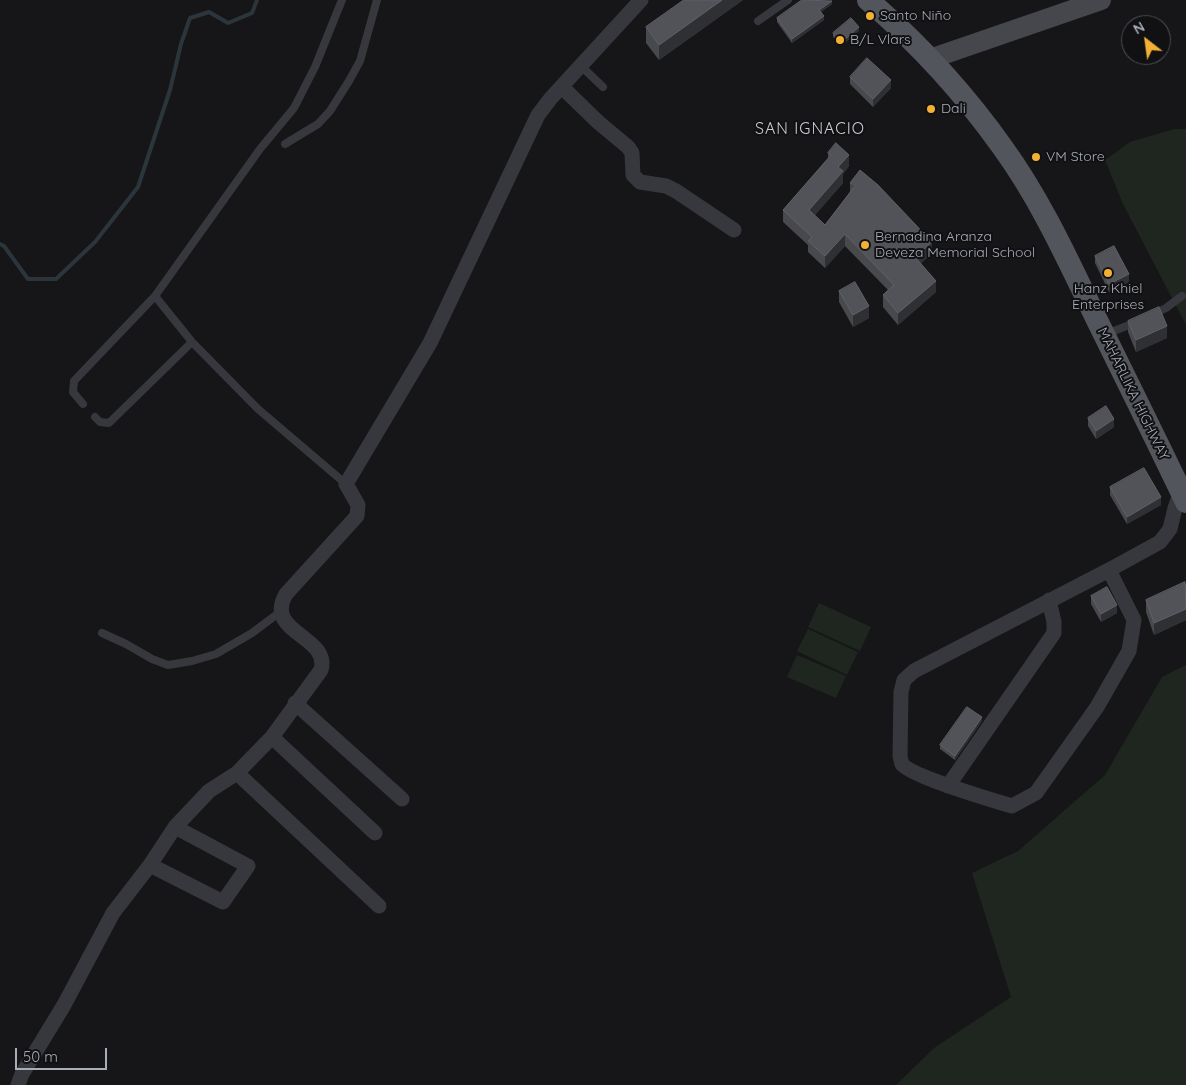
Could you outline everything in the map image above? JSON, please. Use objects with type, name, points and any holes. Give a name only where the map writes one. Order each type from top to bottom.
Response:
[{"type":"main road","name":"MAHARLIKA HIGHWAY","points":[[868,0],[909,36],[930,59],[975,111],[1004,150],[1039,206],[1105,335],[1184,497]]},
{"type":"main road","points":[[930,59],[1101,0]]},
{"type":"street","points":[[18,1085],[22,1074],[64,1005],[113,913],[150,865],[175,827],[209,791],[237,773],[272,737],[321,670],[323,662],[320,652],[287,623],[280,612],[281,603],[286,594],[357,516],[358,505],[346,484],[430,343],[538,115],[641,0]]},
{"type":"street","points":[[562,87],[592,117],[628,147],[632,153],[633,174],[640,182],[666,186],[734,230]]},
{"type":"street","points":[[1109,570],[1134,620],[1130,651],[1097,707],[1036,793],[1012,806],[948,786],[909,770],[902,764],[900,756],[901,692],[904,680],[914,670],[1160,542],[1170,529],[1175,508],[1184,497]]},
{"type":"street","points":[[948,786],[1054,633],[1054,622],[1049,600]]},
{"type":"street","points":[[295,704],[402,799]]},
{"type":"street","points":[[272,737],[375,832]]},
{"type":"street","points":[[237,773],[379,906]]},
{"type":"street","points":[[150,865],[223,902],[248,866],[175,827]]},
{"type":"lane","points":[[83,404],[73,392],[74,381],[155,296],[260,148],[294,108],[315,67],[342,0]]},
{"type":"lane","points":[[285,144],[318,124],[330,111],[360,61],[377,0]]},
{"type":"lane","points":[[758,21],[788,0]]},
{"type":"lane","points":[[581,66],[603,87]]},
{"type":"lane","points":[[155,296],[192,342],[258,409],[346,484]]},
{"type":"lane","points":[[1105,335],[1166,308],[1182,296]]},
{"type":"lane","points":[[95,417],[100,422],[109,423],[192,342]]},
{"type":"lane","points":[[102,634],[168,665],[192,662],[216,654],[252,633],[280,612]]},
{"type":"shaded area","points":[[1174,129],[1186,129],[1186,325],[1123,204],[1105,160],[1130,142]]},
{"type":"shaded area","points":[[819,603],[871,627],[860,651],[808,627]]},
{"type":"shaded area","points":[[808,629],[858,652],[847,675],[797,651]]},
{"type":"shaded area","points":[[797,655],[846,676],[836,698],[787,677]]},
{"type":"shaded area","points":[[1186,665],[1186,1085],[896,1085],[934,1048],[1011,997],[972,873],[1018,851],[1105,775],[1162,677]]},
{"type":"building","points":[[684,0],[722,0],[659,45],[646,27]]},
{"type":"building","points":[[802,0],[832,1],[819,10],[824,16],[792,39],[777,18]]},
{"type":"building","points":[[851,18],[859,27],[841,43],[833,33]]},
{"type":"building","points":[[867,58],[891,80],[873,99],[850,77]]},
{"type":"building","points":[[836,143],[849,155],[838,167],[843,171],[809,210],[825,225],[855,186],[850,183],[860,170],[878,185],[932,242],[915,257],[936,281],[898,313],[883,295],[894,285],[845,234],[825,256],[808,241],[812,237],[783,210],[831,155],[828,153]]},
{"type":"building","points":[[1114,246],[1129,274],[1109,284],[1095,256]]},
{"type":"building","points":[[855,282],[869,306],[853,315],[839,291]]},
{"type":"building","points":[[1159,307],[1167,326],[1136,340],[1128,321]]},
{"type":"building","points":[[1106,406],[1114,419],[1096,431],[1088,418]]},
{"type":"building","points":[[1144,468],[1161,497],[1127,517],[1110,487]]},
{"type":"building","points":[[1185,582],[1186,609],[1154,623],[1146,600]]},
{"type":"building","points":[[1107,587],[1117,605],[1101,614],[1091,596]]},
{"type":"building","points":[[967,707],[982,717],[955,756],[940,745]]},
{"type":"waterway","points":[[0,244],[4,246],[28,279],[56,279],[95,242],[138,187],[170,90],[181,44],[190,18],[209,12],[228,23],[252,13],[257,0]]},
{"type":"place","name":"Santo Niño","points":[[870,16]]},
{"type":"place","name":"B/L Vlars","points":[[840,40]]},
{"type":"place","name":"Dali","points":[[931,109]]},
{"type":"place","name":"VM Store","points":[[1036,157]]},
{"type":"place","name":"Bernadina Aranza Deveza Memorial School","points":[[865,245]]},
{"type":"place","name":"Hanz Khiel Enterprises","points":[[1108,273]]},
{"type":"district","name":"SAN IGNACIO","points":[[810,129]]}]
